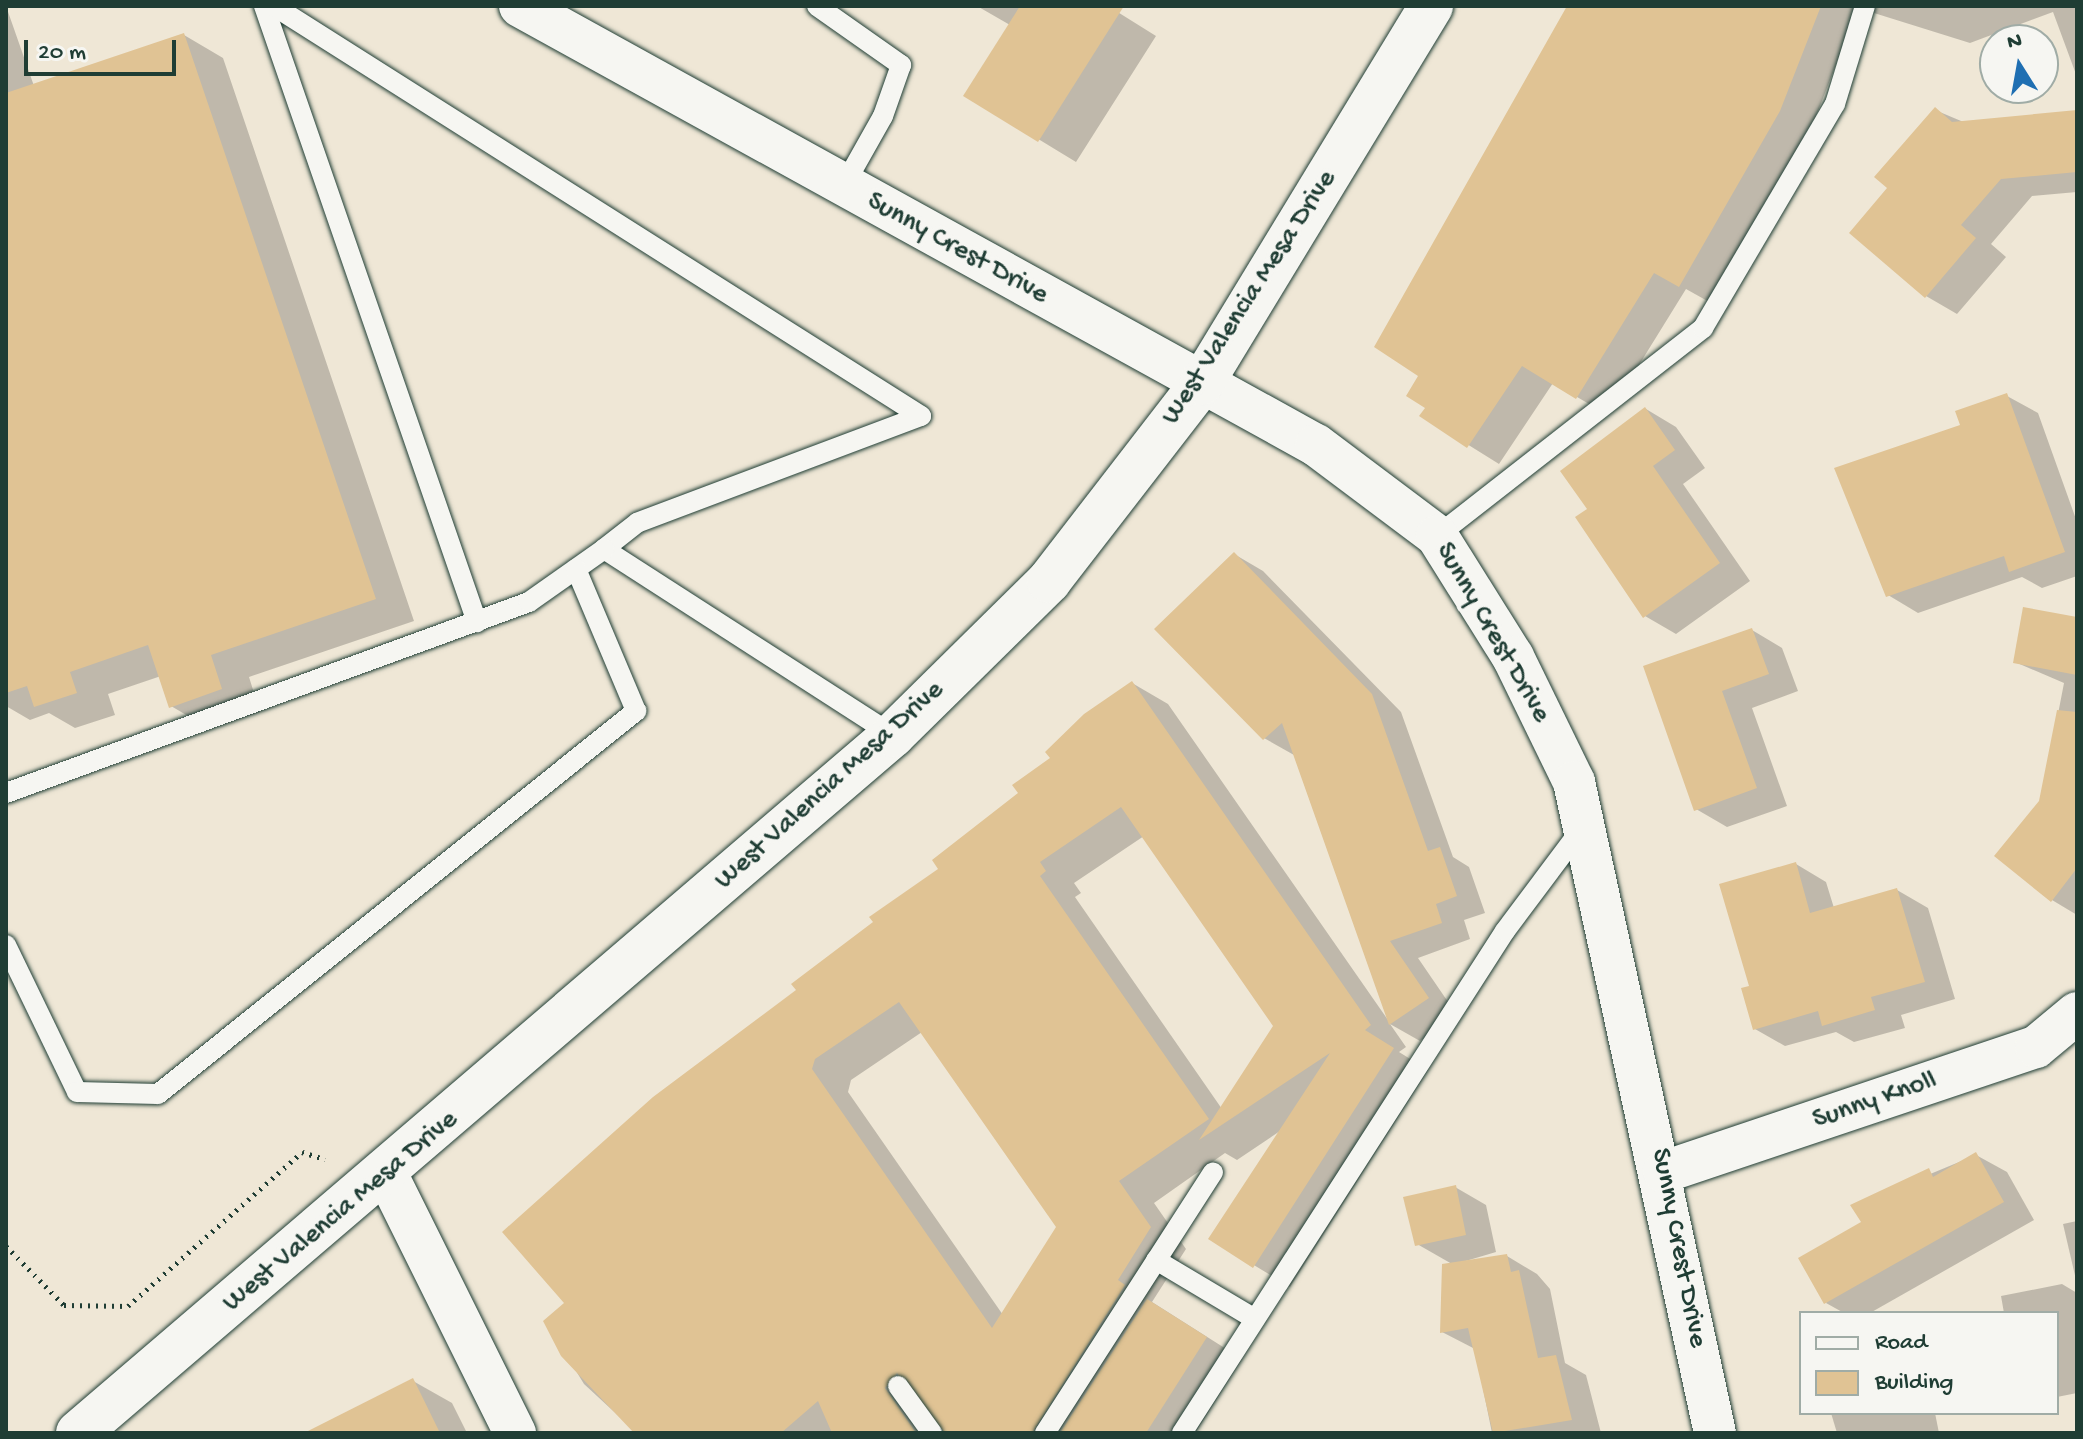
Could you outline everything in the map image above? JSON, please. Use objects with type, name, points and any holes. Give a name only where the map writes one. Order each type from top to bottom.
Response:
[{"type":"street","name":"Sunny Crest Drive","points":[[520,6],[569,19],[843,187],[1316,445],[1437,536],[1513,657],[1574,782],[1664,1172],[1715,1433]]},
{"type":"street","name":"West Valencia Mesa Drive","points":[[78,1433],[387,1175],[893,735],[1049,581],[1202,383],[1431,6]]},
{"type":"street","name":"Sunny Knoll","points":[[1664,1172],[2036,1047],[2077,1013]]},
{"type":"street","points":[[387,1175],[515,1433]]},
{"type":"lane","points":[[264,6],[477,622]]},
{"type":"lane","points":[[6,793],[529,602],[637,523],[921,416],[274,6]]},
{"type":"lane","points":[[817,6],[901,65],[883,116],[843,187]]},
{"type":"lane","points":[[1437,536],[1703,328],[1835,104],[1865,6]]},
{"type":"lane","points":[[604,549],[893,735]]},
{"type":"lane","points":[[6,945],[77,1092],[158,1094],[636,711],[576,569]]},
{"type":"lane","points":[[1182,1433],[1505,931],[1584,824]]},
{"type":"lane","points":[[1045,1433],[1213,1172]]},
{"type":"lane","points":[[1156,1260],[1255,1319]]},
{"type":"lane","points":[[898,1386],[932,1433]]},
{"type":"path","points":[[6,1246],[64,1305],[128,1306],[302,1152],[387,1175]]},
{"type":"building","points":[[1020,6],[1124,6],[1038,142],[963,96]]},
{"type":"building","points":[[1567,6],[1821,6],[1780,111],[1679,287],[1654,273],[1576,399],[1522,366],[1467,448],[1419,416],[1425,408],[1406,396],[1418,376],[1374,347]]},
{"type":"building","points":[[184,33],[376,599],[211,655],[222,689],[169,708],[148,645],[70,672],[77,693],[34,707],[27,686],[6,693],[6,93]]},
{"type":"building","points":[[1935,107],[1952,122],[2077,110],[2077,172],[2001,179],[1961,225],[1976,238],[1925,298],[1849,233],[1887,188],[1874,177]]},
{"type":"building","points":[[2007,393],[2065,552],[2009,572],[2004,556],[1886,597],[1834,468],[1960,425],[1955,411]]},
{"type":"building","points":[[1645,407],[1675,450],[1653,466],[1720,563],[1643,618],[1575,517],[1587,509],[1560,471]]},
{"type":"building","points":[[1234,552],[1372,694],[1428,851],[1440,847],[1457,896],[1436,904],[1442,923],[1390,941],[1429,998],[1389,1025],[1282,723],[1263,740],[1154,629]]},
{"type":"building","points":[[2023,607],[2077,617],[2077,675],[2013,663]]},
{"type":"building","points":[[1752,628],[1769,674],[1722,691],[1757,788],[1694,811],[1643,666]]},
{"type":"building","points":[[1132,681],[1371,1025],[1365,1030],[1394,1048],[1253,1268],[1208,1239],[1330,1053],[1199,1140],[1273,1026],[1121,807],[1040,862],[1046,871],[1040,876],[1209,1119],[1119,1181],[1151,1227],[1118,1280],[1125,1285],[1032,1433],[945,1433],[897,1373],[885,1388],[916,1433],[832,1433],[818,1401],[781,1433],[634,1433],[561,1356],[543,1321],[564,1303],[502,1232],[653,1097],[796,990],[791,984],[873,922],[869,917],[938,869],[932,860],[1018,793],[1012,785],[1050,758],[1045,752],[1084,714]],"holes":[[[899,1002],[1056,1227],[992,1328],[812,1069],[815,1059]]]},
{"type":"building","points":[[2057,710],[2077,712],[2077,868],[2051,902],[1994,856],[2039,801]]},
{"type":"building","points":[[1796,862],[1810,913],[1897,888],[1925,982],[1871,997],[1875,1010],[1822,1026],[1818,1011],[1753,1030],[1741,988],[1749,986],[1719,884]]},
{"type":"building","points":[[1976,1152],[2004,1202],[1824,1304],[1798,1258],[1861,1222],[1850,1205],[1929,1168],[1933,1177]]},
{"type":"building","points":[[1456,1185],[1466,1235],[1415,1246],[1403,1197]]},
{"type":"building","points":[[1507,1254],[1511,1272],[1519,1270],[1538,1358],[1556,1355],[1572,1420],[1493,1433],[1468,1328],[1440,1333],[1442,1264]]},
{"type":"building","points":[[1147,1299],[1207,1337],[1146,1433],[1060,1433]]},
{"type":"building","points":[[413,1378],[440,1433],[304,1433]]}]
